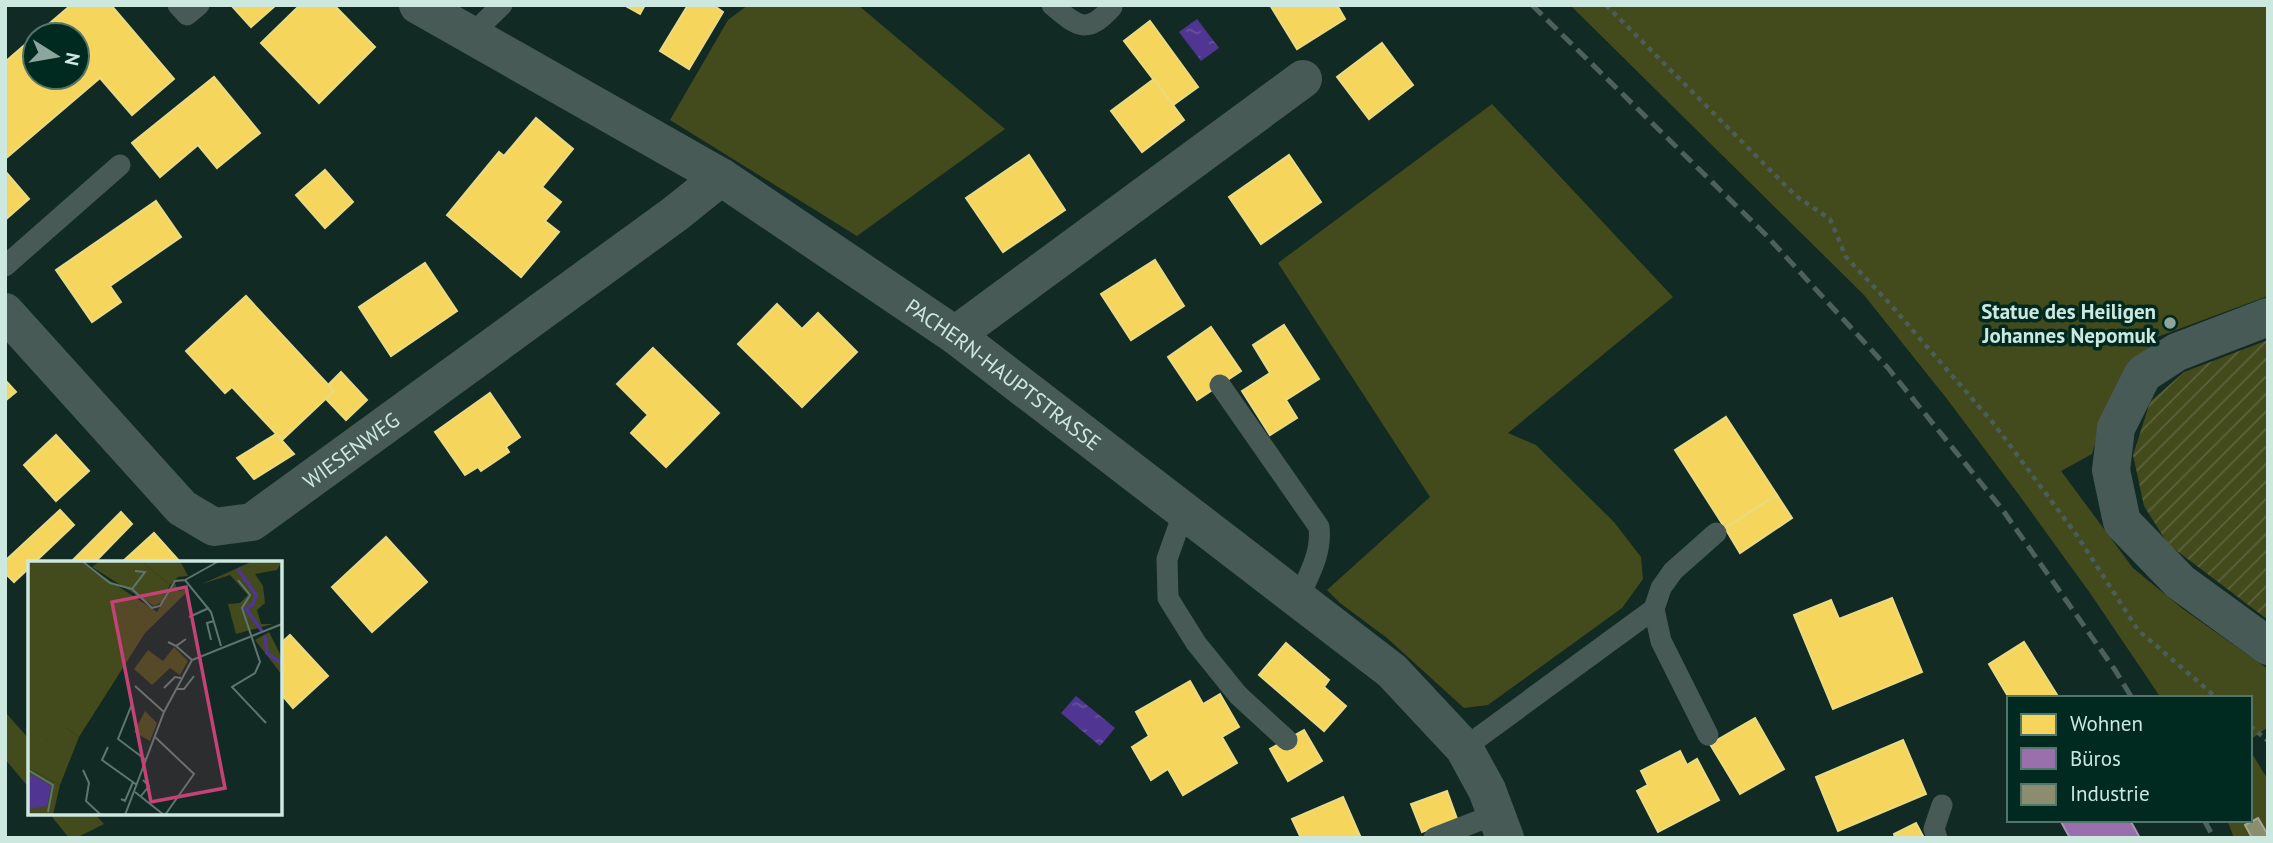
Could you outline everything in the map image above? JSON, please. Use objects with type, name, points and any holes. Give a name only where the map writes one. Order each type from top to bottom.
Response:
[{"type":"main road","name":"PACHERN-HAUPTSTRASSE","points":[[418,5],[721,177],[955,335],[1392,671],[1464,748],[1487,790],[1500,826]]},
{"type":"main road","points":[[955,335],[1303,79]]},
{"type":"main road","name":"WIESENWEG","points":[[5,312],[181,508],[214,527],[252,522],[664,222],[721,177]]},
{"type":"main road","points":[[2268,317],[2177,352],[2143,374],[2116,428],[2111,470],[2122,522],[2180,582],[2268,646]]},
{"type":"lane","points":[[178,5],[187,15],[199,5]]},
{"type":"lane","points":[[471,35],[502,5]]},
{"type":"lane","points":[[1052,5],[1070,20],[1082,25],[1099,21],[1112,7]]},
{"type":"lane","points":[[5,266],[120,165]]},
{"type":"lane","points":[[1220,385],[1319,527],[1321,540],[1317,558],[1298,599]]},
{"type":"lane","points":[[1184,511],[1167,559],[1168,598],[1196,643],[1238,695],[1287,740]]},
{"type":"lane","points":[[1708,735],[1661,641],[1654,609],[1661,588],[1673,571],[1716,533]]},
{"type":"lane","points":[[1464,748],[1654,609]]},
{"type":"lane","points":[[1937,838],[1934,829],[1942,805]]},
{"type":"lane","points":[[1434,838],[1500,826]]},
{"type":"path","points":[[1606,5],[1796,196],[1830,219],[1846,257],[1994,424],[2076,534],[2138,630],[2215,696]]},
{"type":"path","points":[[2252,728],[2268,741]]},
{"type":"green space","points":[[748,5],[858,5],[1005,129],[857,236],[670,120],[728,20]]},
{"type":"green space","points":[[1570,5],[2268,5],[2268,296],[2157,337],[2129,372],[2102,419],[2092,454],[2061,471],[2133,568],[2183,609],[2268,669],[2268,727],[2252,739],[2252,696],[2160,696],[2019,495],[1864,295]]},
{"type":"green space","points":[[1492,104],[1673,297],[1508,433],[1536,445],[1614,522],[1641,557],[1643,579],[1622,608],[1488,705],[1464,708],[1387,638],[1327,590],[1430,497],[1278,263]]},
{"type":"green space","points":[[2268,340],[2268,620],[2168,544],[2144,506],[2133,455],[2150,402],[2184,372]]},
{"type":"green space","points":[[5,712],[28,738],[28,787],[5,759]]},
{"type":"green space","points":[[2252,753],[2268,780],[2268,838],[2234,838],[2228,822],[2252,822]]},
{"type":"green space","points":[[51,815],[96,815],[104,824],[76,838],[69,838]]},
{"type":"water","points":[[1197,19],[1219,48],[1201,61],[1179,32]]},
{"type":"water","points":[[1076,696],[1115,728],[1100,746],[1061,713]]},
{"type":"building: Wohnen","points":[[71,5],[111,5],[174,79],[132,115],[100,78],[91,86],[91,21],[52,21]]},
{"type":"building: Wohnen","points":[[231,5],[276,5],[251,27]]},
{"type":"building: Wohnen","points":[[300,5],[334,5],[375,47],[319,103],[261,43]]},
{"type":"building: Wohnen","points":[[624,5],[645,5],[640,14]]},
{"type":"building: Wohnen","points":[[688,5],[713,5],[723,12],[689,69],[660,51]]},
{"type":"building: Wohnen","points":[[1270,5],[1337,5],[1345,19],[1297,49]]},
{"type":"building: Wohnen","points":[[1150,21],[1198,87],[1173,105],[1124,41]]},
{"type":"building: Wohnen","points":[[1382,43],[1413,85],[1369,119],[1337,77]]},
{"type":"building: Wohnen","points":[[21,48],[21,91],[85,91],[5,159],[5,62]]},
{"type":"building: Wohnen","points":[[214,77],[260,133],[217,168],[198,145],[160,177],[132,143]]},
{"type":"building: Wohnen","points":[[1154,79],[1184,120],[1142,152],[1111,111]]},
{"type":"building: Wohnen","points":[[536,118],[573,149],[542,187],[561,202],[545,221],[559,232],[521,277],[447,215],[499,152],[504,156]]},
{"type":"building: Wohnen","points":[[1029,155],[1065,210],[1003,252],[966,198]]},
{"type":"building: Wohnen","points":[[1289,155],[1321,202],[1261,244],[1229,197]]},
{"type":"building: Wohnen","points":[[325,170],[353,202],[325,228],[296,195]]},
{"type":"building: Wohnen","points":[[5,171],[29,199],[5,220]]},
{"type":"building: Wohnen","points":[[156,201],[181,237],[110,286],[121,302],[92,322],[56,270]]},
{"type":"building: Wohnen","points":[[1155,260],[1184,306],[1131,340],[1101,294]]},
{"type":"building: Wohnen","points":[[425,263],[457,311],[391,356],[359,307]]},
{"type":"building: Wohnen","points":[[246,296],[334,391],[282,440],[232,387],[225,393],[186,351]]},
{"type":"building: Wohnen","points":[[777,304],[802,329],[818,313],[857,352],[802,407],[738,344]]},
{"type":"building: Wohnen","points":[[1284,325],[1319,379],[1286,400],[1297,418],[1270,435],[1242,391],[1270,373],[1253,345]]},
{"type":"building: Wohnen","points":[[1211,327],[1241,371],[1197,400],[1168,357]]},
{"type":"building: Wohnen","points":[[653,348],[719,413],[666,467],[631,433],[648,415],[617,384]]},
{"type":"building: Wohnen","points":[[341,372],[367,400],[346,420],[326,399],[334,391],[328,385]]},
{"type":"building: Wohnen","points":[[5,380],[16,392],[5,401]]},
{"type":"building: Wohnen","points":[[490,393],[520,437],[506,447],[509,452],[481,471],[478,467],[465,475],[435,432]]},
{"type":"building: Wohnen","points":[[1726,417],[1777,495],[1725,528],[1675,450]]},
{"type":"building: Wohnen","points":[[276,434],[294,454],[254,479],[237,458]]},
{"type":"building: Wohnen","points":[[56,435],[89,471],[56,501],[24,465]]},
{"type":"building: Wohnen","points":[[1777,495],[1792,518],[1740,553],[1725,528]]},
{"type":"building: Wohnen","points":[[60,510],[74,525],[36,561],[28,561],[28,569],[14,582],[5,573],[5,561]]},
{"type":"building: Wohnen","points":[[121,512],[132,524],[96,561],[72,561]]},
{"type":"building: Wohnen","points":[[154,533],[179,561],[123,561]]},
{"type":"building: Wohnen","points":[[386,537],[427,582],[372,632],[332,587]]},
{"type":"building: Wohnen","points":[[1892,598],[1922,672],[1833,709],[1794,615],[1831,600],[1839,619]]},
{"type":"building: Wohnen","points":[[290,635],[328,676],[293,708],[282,695],[282,642]]},
{"type":"building: Wohnen","points":[[2024,642],[2058,696],[2008,696],[1989,664]]},
{"type":"building: Wohnen","points":[[1286,643],[1329,680],[1324,687],[1346,706],[1324,731],[1259,675]]},
{"type":"building: Wohnen","points":[[1190,681],[1203,704],[1220,694],[1239,727],[1222,737],[1237,763],[1183,795],[1168,769],[1151,780],[1132,747],[1149,736],[1136,712]]},
{"type":"building: Wohnen","points":[[1755,718],[1784,769],[1740,794],[1710,744]]},
{"type":"building: Wohnen","points":[[1304,730],[1322,761],[1288,781],[1270,749]]},
{"type":"building: Wohnen","points":[[1903,740],[1926,794],[1838,831],[1816,777]]},
{"type":"building: Wohnen","points":[[1680,751],[1687,765],[1697,759],[1719,800],[1658,832],[1637,791],[1648,785],[1641,771]]},
{"type":"building: Wohnen","points":[[1447,791],[1457,819],[1422,832],[1411,804]]},
{"type":"building: Wohnen","points":[[1343,797],[1361,838],[1301,838],[1292,819]]},
{"type":"building: Wohnen","points":[[1916,823],[1924,838],[1895,838],[1894,834]]},
{"type":"building: Büros","points":[[2061,822],[2131,822],[2140,838],[2070,838]]},
{"type":"building: Industrie","points":[[2258,818],[2268,838],[2252,838],[2245,825]]},
{"type":"railway","points":[[1532,5],[1765,234],[1888,368],[2002,509],[2131,696]]},
{"type":"railway","points":[[2205,822],[2214,838]]},
{"type":"place","name":"Statue des Heiligen Johannes Nepomuk","points":[[2170,323]]}]
